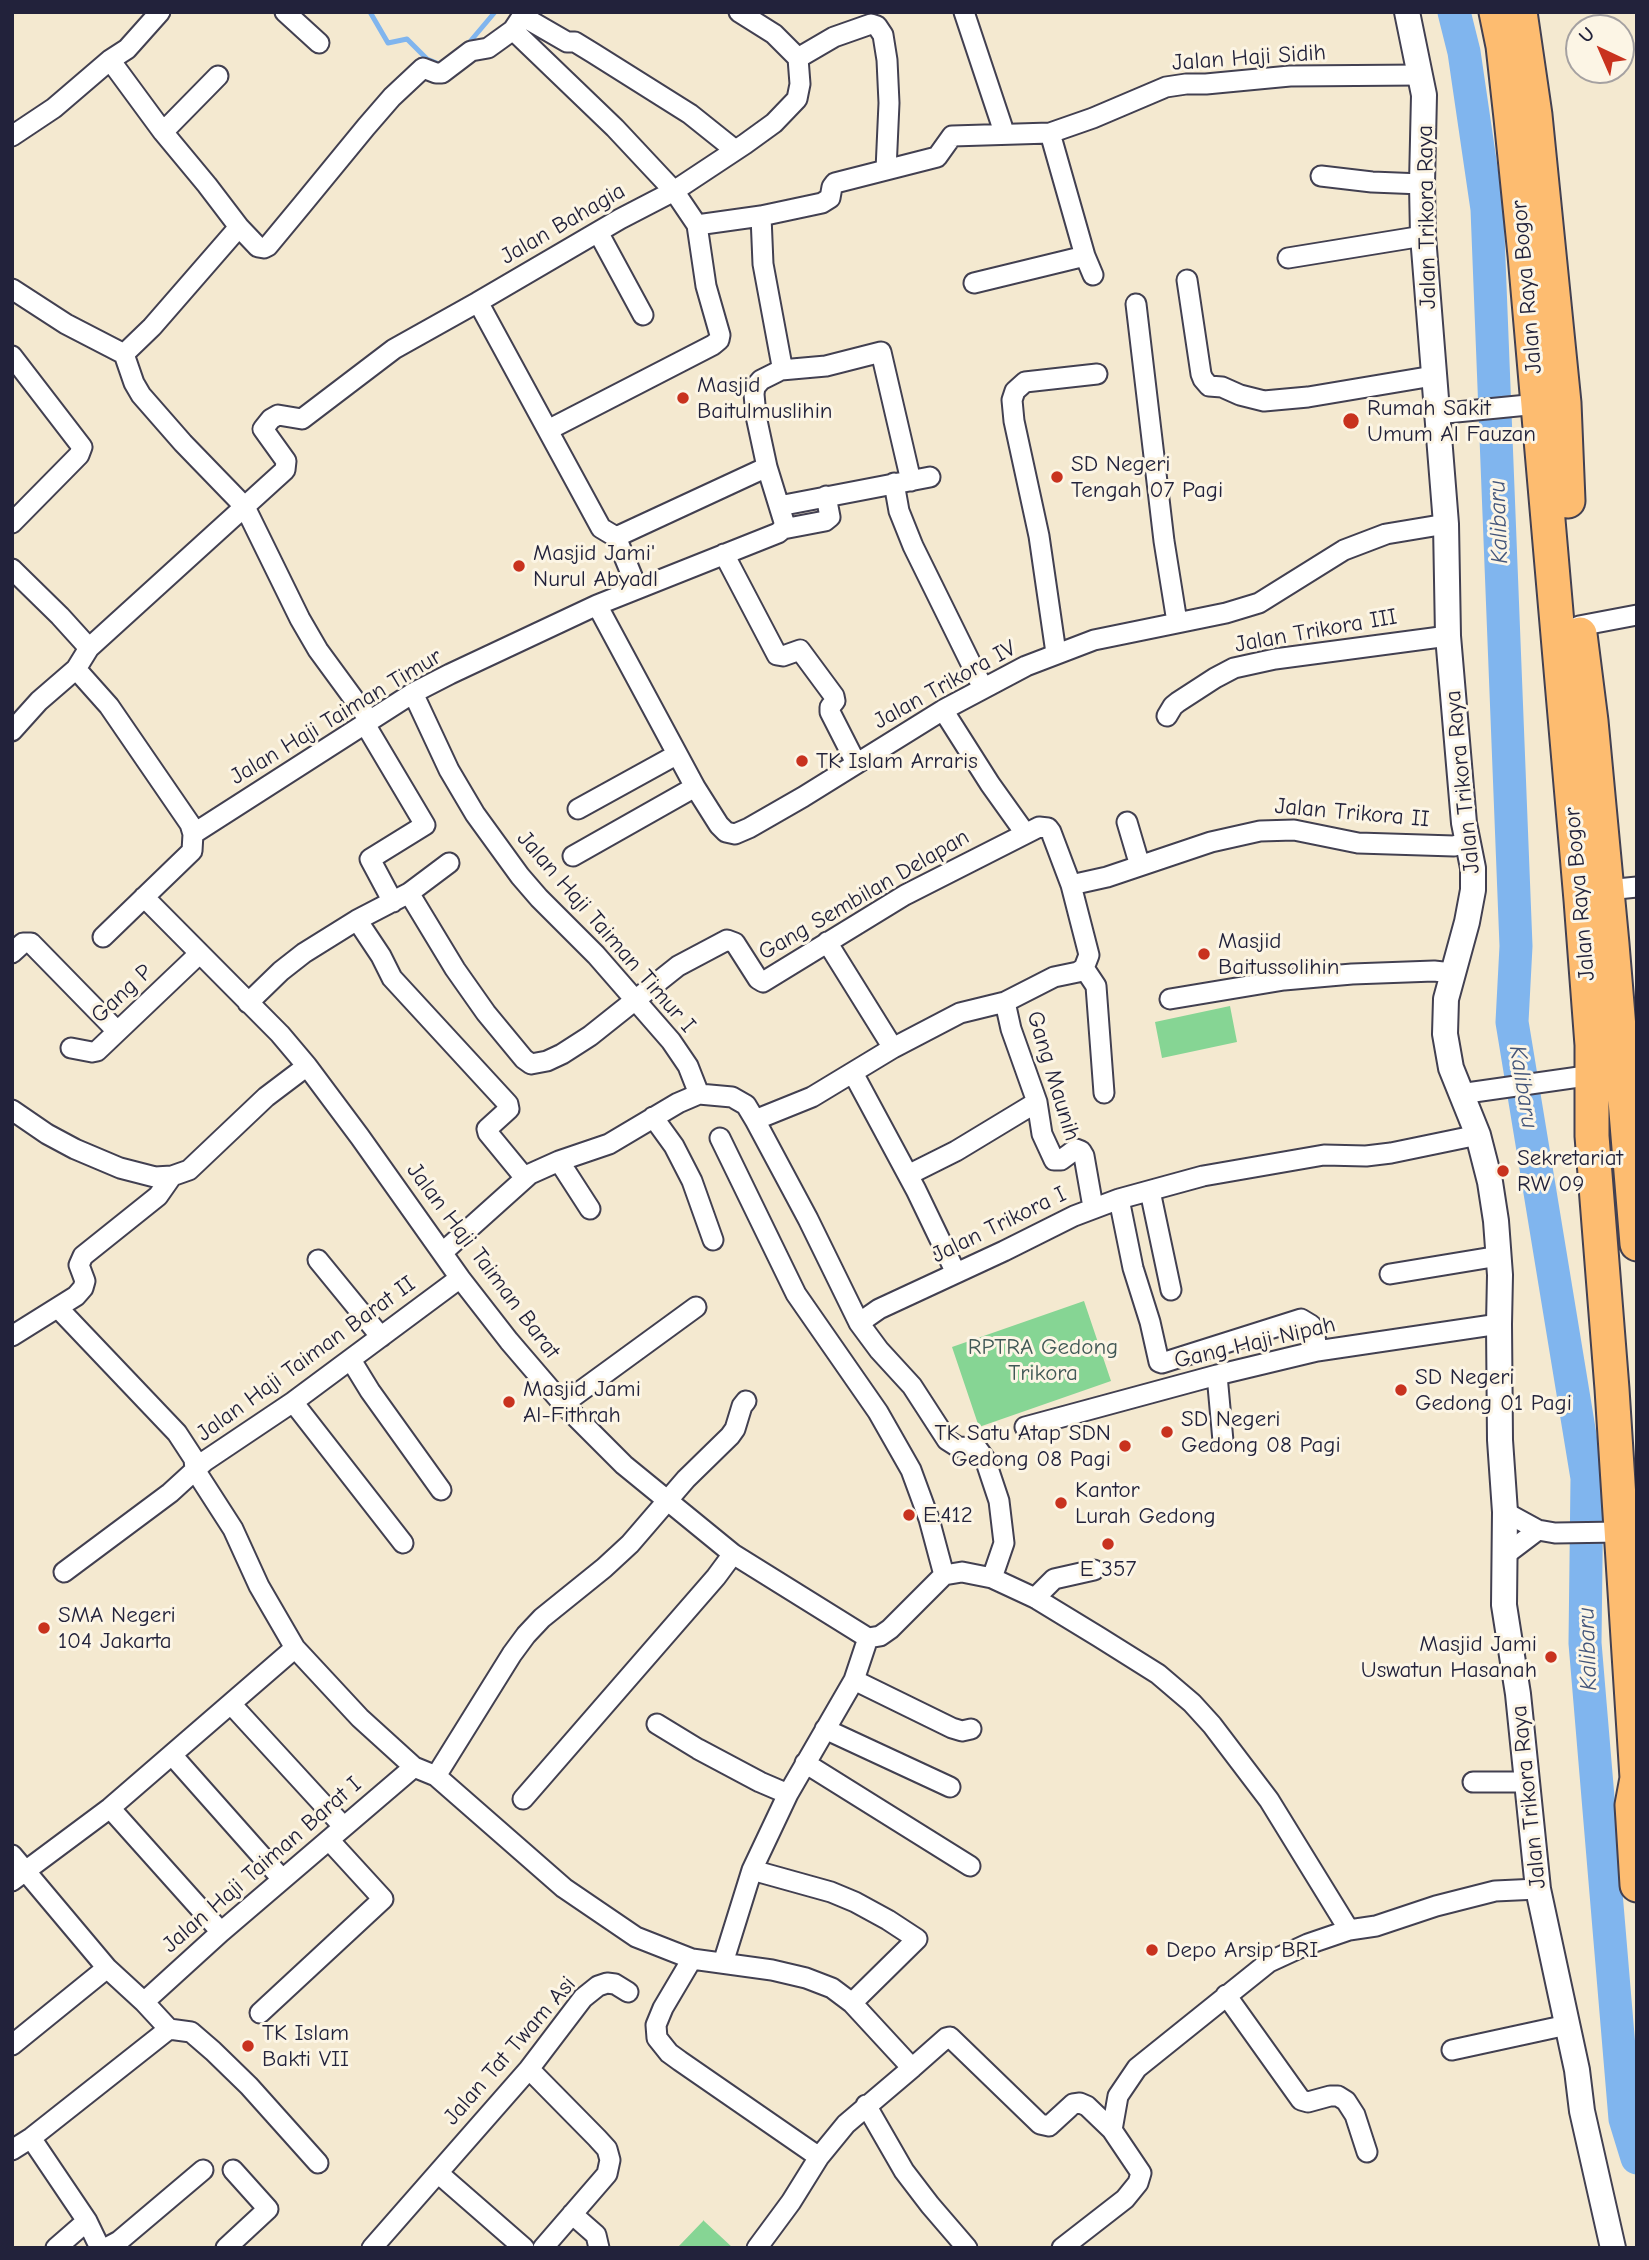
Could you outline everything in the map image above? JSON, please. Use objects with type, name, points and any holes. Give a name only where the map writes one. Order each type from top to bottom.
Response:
[{"type":"highway","name":"Jalan Raya Bogor","points":[[1508,15],[1511,118],[1528,405],[1581,900],[1593,1074],[1592,1136],[1612,1389],[1607,1533],[1637,1778],[1633,1805],[1637,1885]]},
{"type":"highway","name":"Jalan Raya Bogor","points":[[1508,15],[1535,115],[1564,403],[1569,516],[1579,626],[1591,721],[1622,889],[1637,1244]]},
{"type":"street","points":[[12,136],[54,107],[134,41],[160,12]]},
{"type":"street","points":[[285,12],[319,43]]},
{"type":"street","points":[[739,12],[774,34],[798,58],[861,19],[879,28],[886,50],[889,103],[886,170]]},
{"type":"street","points":[[964,12],[1002,126]]},
{"type":"street","name":"Jalan Trikora Raya","points":[[1407,12],[1421,75],[1424,114],[1423,236],[1433,376],[1448,413],[1448,636],[1464,824],[1473,868],[1473,890],[1446,999],[1445,1034],[1451,1068],[1478,1135],[1490,1182],[1499,1256],[1500,1440],[1505,1512],[1504,1605],[1518,1694],[1538,1888],[1613,2248]]},
{"type":"street","points":[[110,60],[239,227],[258,247],[266,247],[392,97],[423,68],[442,73],[471,51],[488,48],[520,19]]},
{"type":"street","points":[[520,19],[567,42],[575,42],[690,114],[735,150]]},
{"type":"street","points":[[520,19],[674,191],[697,225],[702,270],[720,334],[719,340],[548,430]]},
{"type":"street","name":"Jalan Bahagia","points":[[246,507],[287,467],[286,461],[263,429],[271,419],[278,415],[302,418],[394,349],[674,191],[735,150],[774,123],[797,99],[800,84],[798,58]]},
{"type":"street","name":"Jalan Haji Sidih","points":[[697,225],[761,216],[822,203],[830,198],[835,183],[937,157],[952,136],[1050,133],[1166,87],[1290,76],[1421,75]]},
{"type":"street","points":[[163,132],[218,76]]},
{"type":"street","points":[[1050,133],[1085,256],[1093,275]]},
{"type":"street","points":[[1321,176],[1422,184]]},
{"type":"street","points":[[761,216],[763,264],[781,369]]},
{"type":"street","points":[[124,354],[152,327],[239,227]]},
{"type":"street","points":[[598,232],[643,315]]},
{"type":"street","points":[[1287,258],[1423,236]]},
{"type":"street","points":[[974,283],[1085,256]]},
{"type":"street","points":[[1188,280],[1201,374],[1209,386],[1222,387],[1240,396],[1264,401],[1308,397],[1433,376]]},
{"type":"street","points":[[12,289],[66,324],[124,354],[141,395],[183,443],[246,507],[312,640],[367,723],[425,825],[370,859],[524,1059],[531,1064],[562,1054],[590,1036],[634,999]]},
{"type":"street","points":[[478,302],[601,528],[616,537],[637,589]]},
{"type":"street","points":[[1136,304],[1164,541],[1177,622]]},
{"type":"street","points":[[781,531],[784,523],[767,467],[756,416],[755,387],[761,380],[781,369],[826,366],[881,352],[912,480],[899,511],[913,546],[982,688]]},
{"type":"street","points":[[12,356],[82,447],[79,455],[12,523]]},
{"type":"street","points":[[1056,653],[1039,536],[1014,421],[1012,400],[1015,391],[1025,382],[1097,374]]},
{"type":"street","points":[[1448,413],[1528,405]]},
{"type":"street","points":[[616,537],[767,467]]},
{"type":"street","points":[[779,506],[912,480]]},
{"type":"street","name":"Jalan Haji Taiman Timur","points":[[193,834],[413,693],[597,605],[781,531],[825,521],[830,517],[827,496]]},
{"type":"street","points":[[12,731],[39,701],[75,669],[89,648],[246,507]]},
{"type":"street","name":"Jalan Trikora IV","points":[[597,605],[695,787],[719,825],[726,832],[734,834],[803,797],[982,688],[1056,653],[1094,640],[1259,603],[1322,562],[1362,542],[1404,530],[1446,524]]},
{"type":"street","points":[[724,554],[777,655],[783,656],[800,650],[834,696],[835,701],[830,712],[856,763]]},
{"type":"street","points":[[12,569],[89,648]]},
{"type":"street","points":[[1579,626],[1637,615]]},
{"type":"street","name":"Jalan Trikora III","points":[[1167,716],[1172,706],[1234,668],[1275,659],[1448,636]]},
{"type":"street","points":[[75,669],[109,706],[190,824],[193,834],[192,851],[103,937]]},
{"type":"street","name":"Jalan Haji Taiman Timur I","points":[[413,693],[463,797],[490,836],[539,898],[589,947],[671,1041],[688,1066],[699,1094]]},
{"type":"street","points":[[755,1120],[812,1097],[893,1048],[960,1013],[1004,1002],[1054,977],[1078,972],[1084,968],[1089,955],[1071,886],[1048,828],[1039,827],[1024,833],[943,710]]},
{"type":"street","points":[[578,809],[676,755]]},
{"type":"street","points":[[573,856],[695,787]]},
{"type":"street","points":[[1127,822],[1140,866]]},
{"type":"street","name":"Jalan Trikora II","points":[[1071,886],[1107,877],[1211,842],[1260,831],[1294,830],[1358,843],[1454,845],[1468,842]]},
{"type":"street","name":"Gang Sembilan Delapan","points":[[634,999],[678,966],[727,940],[735,943],[758,979],[763,982],[905,895],[1024,833]]},
{"type":"street","points":[[248,1003],[304,953],[357,920],[401,898],[449,863]]},
{"type":"street","name":"Jalan Haji Taiman Barat","points":[[144,897],[280,1034],[307,1066],[460,1278],[563,1404],[624,1465],[733,1555],[868,1638]]},
{"type":"street","points":[[357,920],[392,978],[508,1104],[509,1109],[487,1129],[525,1178]]},
{"type":"street","points":[[827,942],[893,1048]]},
{"type":"street","points":[[12,953],[23,943],[32,943],[117,1031]]},
{"type":"street","name":"Gang P","points":[[71,1048],[94,1052],[199,954]]},
{"type":"street","points":[[1084,968],[1096,986],[1099,1003],[1104,1093]]},
{"type":"street","points":[[1170,999],[1298,979],[1352,974],[1452,972]]},
{"type":"street","name":"Gang Maunih","points":[[1004,1002],[1037,1102],[1042,1134],[1054,1160],[1060,1160],[1076,1149],[1081,1151],[1093,1207]]},
{"type":"street","points":[[14,1115],[75,1149],[120,1168],[155,1177],[172,1176],[189,1170],[266,1097],[307,1066]]},
{"type":"street","points":[[853,1073],[908,1175],[956,1273]]},
{"type":"street","points":[[1460,1094],[1503,1090],[1593,1074]]},
{"type":"street","points":[[443,1252],[525,1178],[544,1167],[609,1144],[653,1117],[699,1094],[740,1100],[755,1120],[808,1219],[859,1323],[912,1386],[947,1440],[958,1447],[977,1448],[982,1454],[999,1501],[1004,1543],[992,1578]]},
{"type":"street","points":[[908,1175],[956,1151],[1037,1102]]},
{"type":"street","points":[[653,1117],[674,1146],[692,1181],[713,1240]]},
{"type":"street","name":"Jalan Trikora I","points":[[859,1323],[879,1309],[1093,1207],[1119,1199],[1203,1176],[1324,1154],[1366,1156],[1391,1153],[1478,1135]]},
{"type":"street","points":[[720,1138],[796,1294],[878,1412],[911,1470],[929,1519],[944,1575]]},
{"type":"street","points":[[559,1161],[590,1209]]},
{"type":"street","points":[[12,1336],[59,1309],[83,1288],[85,1281],[79,1265],[83,1256],[158,1196],[172,1176]]},
{"type":"street","points":[[1150,1191],[1171,1290]]},
{"type":"street","points":[[1119,1199],[1133,1268],[1159,1362],[1301,1319],[1311,1325],[1317,1351]]},
{"type":"street","points":[[1390,1274],[1499,1256]]},
{"type":"street","points":[[318,1260],[382,1337]]},
{"type":"street","name":"Jalan Haji Taiman Barat II","points":[[460,1278],[351,1360],[195,1470],[233,1529],[259,1586],[295,1648],[360,1718],[414,1767],[436,1776],[564,1888],[636,1937],[692,1959],[806,1978],[832,1988],[852,2003],[912,2068]]},
{"type":"street","points":[[563,1404],[696,1307]]},
{"type":"street","points":[[59,1309],[177,1433],[194,1459],[195,1470],[170,1493],[64,1572]]},
{"type":"street","name":"Gang Haji Nipah","points":[[1025,1427],[1317,1351],[1499,1324]]},
{"type":"street","points":[[351,1360],[440,1490]]},
{"type":"street","points":[[1217,1375],[1223,1441]]},
{"type":"street","points":[[436,1776],[526,1635],[542,1618],[621,1552],[666,1501],[730,1436],[746,1401]]},
{"type":"street","points":[[293,1402],[403,1543]]},
{"type":"street","points":[[1505,1512],[1546,1532],[1607,1533]]},
{"type":"street","points":[[1505,1555],[1546,1532]]},
{"type":"street","points":[[523,1799],[733,1555]]},
{"type":"street","points":[[1035,1598],[1054,1579],[1094,1570]]},
{"type":"street","points":[[723,1964],[752,1870],[788,1794],[854,1680],[868,1638],[880,1636],[890,1629],[944,1575],[962,1572],[992,1578],[1035,1598],[1158,1674],[1192,1703],[1269,1800],[1349,1930]]},
{"type":"street","points":[[20,1876],[110,1808],[295,1648]]},
{"type":"street","points":[[854,1680],[952,1728],[962,1731],[971,1729]]},
{"type":"street","points":[[231,1704],[336,1833],[383,1899],[260,2012]]},
{"type":"street","points":[[657,1724],[698,1749],[788,1794]]},
{"type":"street","points":[[825,1729],[950,1787]]},
{"type":"street","points":[[172,1755],[282,1879]]},
{"type":"street","points":[[805,1763],[970,1866]]},
{"type":"street","name":"Jalan Haji Taiman Barat I","points":[[144,2002],[221,1932],[414,1767]]},
{"type":"street","points":[[1473,1782],[1527,1782]]},
{"type":"street","points":[[110,1808],[221,1932]]},
{"type":"street","points":[[12,1855],[20,1876],[107,1968],[169,2029],[191,2032],[213,2051],[249,2086],[318,2163]]},
{"type":"street","points":[[752,1870],[831,1892],[855,1902],[917,1939],[852,2003]]},
{"type":"street","points":[[1112,2130],[1118,2096],[1138,2068],[1269,1962],[1289,1951],[1349,1930],[1377,1926],[1436,1906],[1495,1891],[1538,1888]]},
{"type":"street","points":[[692,1959],[663,2008],[656,2025],[657,2038],[669,2053],[819,2157]]},
{"type":"street","points":[[12,2045],[107,1968]]},
{"type":"street","name":"Jalan Tat Twam Asi","points":[[372,2248],[529,2069],[583,1998],[598,1986],[607,1983],[628,1992]]},
{"type":"street","points":[[1226,1995],[1301,2100],[1308,2102],[1330,2095],[1346,2101],[1355,2115],[1367,2152]]},
{"type":"street","points":[[1451,2050],[1567,2025]]},
{"type":"street","points":[[12,2150],[169,2029]]},
{"type":"street","points":[[757,2248],[791,2202],[819,2157],[846,2124],[950,2037],[1040,2124],[1049,2126],[1073,2104],[1087,2106],[1112,2130],[1141,2172],[1138,2183],[1125,2199],[1062,2248]]},
{"type":"street","points":[[529,2069],[607,2149],[610,2160],[607,2174],[543,2248]]},
{"type":"street","points":[[866,2105],[904,2171],[967,2248]]},
{"type":"street","points":[[30,2138],[87,2221],[97,2245],[119,2241],[203,2170]]},
{"type":"street","points":[[226,2248],[268,2209],[233,2170]]},
{"type":"street","points":[[438,2173],[524,2248]]},
{"type":"street","points":[[572,2214],[596,2235],[598,2248]]},
{"type":"street","points":[[56,2248],[87,2221]]},
{"type":"green space","points":[[1230,1006],[1237,1042],[1162,1058],[1155,1022]]},
{"type":"green space","name":"RPTRA Gedong Trikora","points":[[1084,1301],[1111,1381],[979,1427],[952,1347]]},
{"type":"green space","points":[[704,2221],[733,2248],[678,2247]]},
{"type":"waterway","points":[[370,12],[388,43],[407,39],[427,59],[439,64],[444,63]]},
{"type":"waterway","points":[[468,44],[495,12]]},
{"type":"waterway","name":"Kalibaru","points":[[1454,12],[1464,52],[1487,209],[1516,946],[1512,1022],[1587,1478],[1585,1643],[1625,2119],[1637,2158]]},
{"type":"place","name":"Masjid Baitulmuslihin","points":[[683,398]]},
{"type":"place","name":"Rumah Sakit Umum Al Fauzan","points":[[1351,421]]},
{"type":"place","name":"SD Negeri Tengah 07 Pagi","points":[[1057,477]]},
{"type":"place","name":"Masjid Jami' Nurul Abyadl","points":[[519,566]]},
{"type":"place","name":"TK Islam Arraris","points":[[802,761]]},
{"type":"place","name":"Masjid Baitussolihin","points":[[1204,954]]},
{"type":"place","name":"Sekretariat RW 09","points":[[1503,1171]]},
{"type":"place","name":"SD Negeri Gedong 01 Pagi","points":[[1401,1390]]},
{"type":"place","name":"Masjid Jami Al-Fithrah","points":[[509,1402]]},
{"type":"place","name":"SD Negeri Gedong 08 Pagi","points":[[1167,1432]]},
{"type":"place","name":"TK Satu Atap SDN Gedong 08 Pagi","points":[[1125,1446]]},
{"type":"place","name":"Kantor Lurah Gedong","points":[[1061,1503]]},
{"type":"place","name":"E.412","points":[[909,1515]]},
{"type":"place","name":"E 357","points":[[1108,1544]]},
{"type":"place","name":"SMA Negeri 104 Jakarta","points":[[44,1628]]},
{"type":"place","name":"Masjid Jami Uswatun Hasanah","points":[[1551,1657]]},
{"type":"place","name":"Depo Arsip BRI","points":[[1152,1950]]},
{"type":"place","name":"TK Islam Bakti VII","points":[[248,2046]]}]
